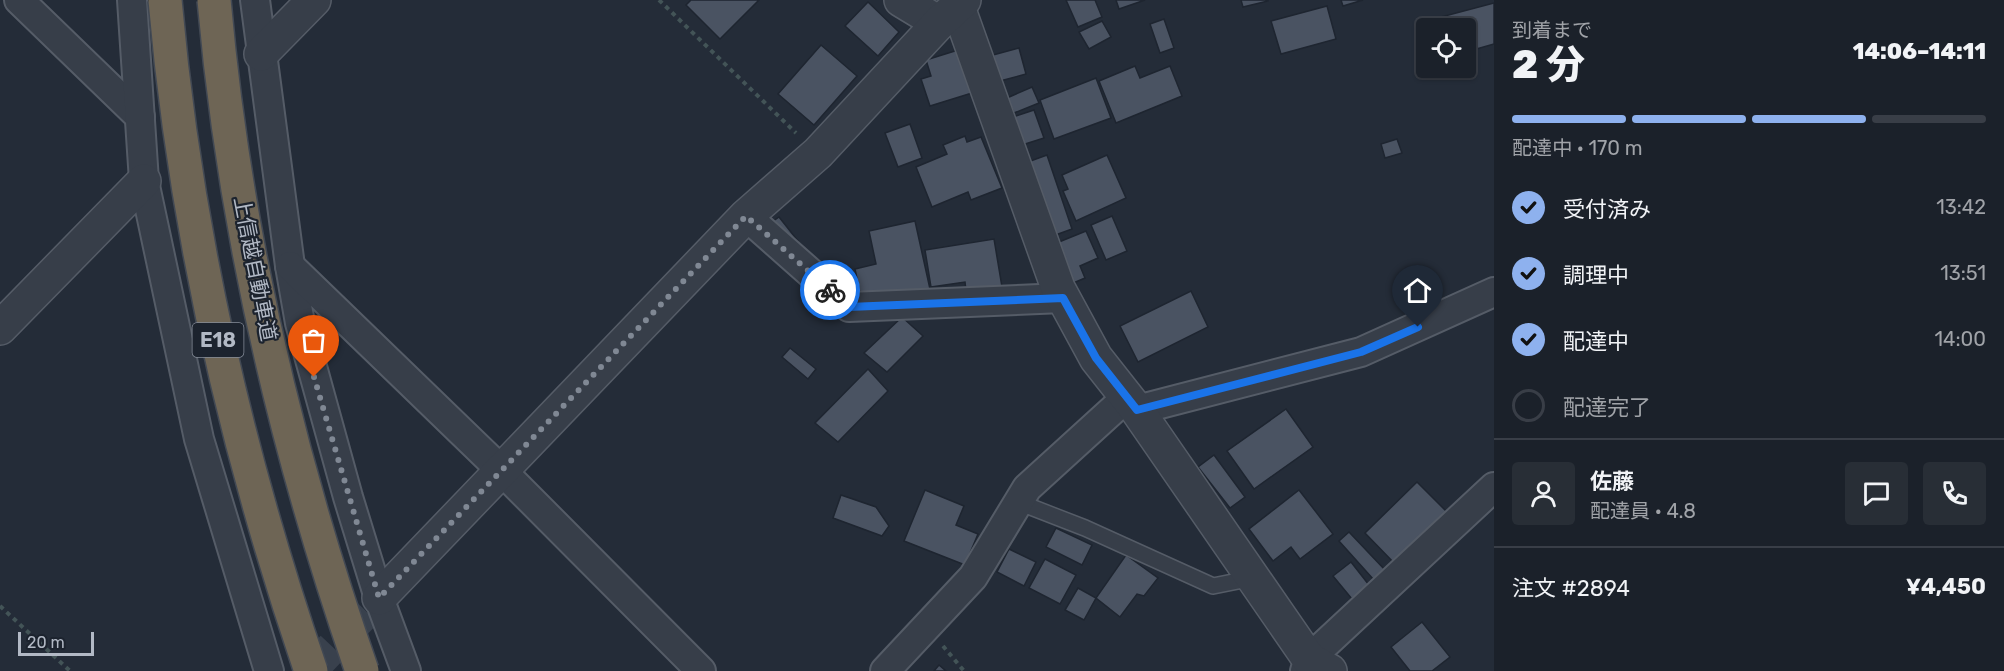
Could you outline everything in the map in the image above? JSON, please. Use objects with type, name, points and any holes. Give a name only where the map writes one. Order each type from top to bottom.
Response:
[{"type":"highway","name":"E18","points":[[165,0],[187,169],[212,311],[242,441],[279,576],[311,671]]},
{"type":"highway","name":"上信越自動車道","points":[[214,0],[236,171],[263,320],[290,436],[328,573],[362,671]]},
{"type":"street","points":[[19,0],[140,117]]},
{"type":"street","points":[[132,0],[144,181],[199,439],[269,671]]},
{"type":"street","points":[[255,0],[290,266],[300,323],[379,598],[406,671]]},
{"type":"street","points":[[261,54],[314,0]]},
{"type":"street","points":[[901,0],[961,7]]},
{"type":"street","points":[[379,598],[746,216],[818,153],[961,7]]},
{"type":"street","points":[[961,7],[1063,298],[1096,358],[1132,404],[1315,667],[1494,487]]},
{"type":"street","points":[[0,328],[144,181]]},
{"type":"street","points":[[746,216],[849,307],[1063,298]]},
{"type":"street","points":[[290,266],[502,471],[701,671]]},
{"type":"street","points":[[885,671],[973,577],[1027,488],[1132,404],[1361,352],[1494,292]]},
{"type":"lane","points":[[1018,502],[1085,528],[1213,586],[1253,578]]},
{"type":"path","points":[[659,0],[818,153]]},
{"type":"path","points":[[0,606],[70,671]]},
{"type":"building","points":[[691,0],[759,0],[720,39],[686,5]]},
{"type":"building","points":[[1066,0],[1095,0],[1102,17],[1078,27]]},
{"type":"building","points":[[1116,0],[1145,0],[1119,9]]},
{"type":"building","points":[[1241,0],[1268,0],[1268,1],[1243,7]]},
{"type":"building","points":[[1341,0],[1363,0],[1343,6]]},
{"type":"building","points":[[868,2],[899,32],[878,56],[845,26]]},
{"type":"building","points":[[1494,3],[1494,44],[1476,49],[1476,18],[1441,17]]},
{"type":"building","points":[[1327,6],[1336,39],[1281,54],[1271,21]]},
{"type":"building","points":[[1164,19],[1174,48],[1160,53],[1150,24]]},
{"type":"building","points":[[1102,21],[1111,37],[1089,49],[1079,32]]},
{"type":"building","points":[[821,45],[857,76],[814,125],[778,94]]},
{"type":"building","points":[[1019,48],[1026,74],[1000,81],[993,55]]},
{"type":"building","points":[[958,50],[972,93],[930,106],[921,79],[931,76],[926,60]]},
{"type":"building","points":[[1135,66],[1140,78],[1170,66],[1182,96],[1116,123],[1099,81]]},
{"type":"building","points":[[1096,78],[1111,118],[1054,139],[1040,100]]},
{"type":"building","points":[[1032,87],[1039,103],[1014,113],[1007,98]]},
{"type":"building","points":[[1034,110],[1044,138],[1022,145],[1013,117]]},
{"type":"building","points":[[910,124],[922,158],[898,167],[885,133]]},
{"type":"building","points":[[965,136],[967,142],[981,137],[1002,188],[971,200],[968,192],[932,207],[916,167],[947,154],[943,145]]},
{"type":"building","points":[[1397,139],[1402,153],[1385,158],[1381,144]]},
{"type":"building","points":[[1047,155],[1072,229],[1050,237],[1025,163]]},
{"type":"building","points":[[1107,155],[1126,198],[1076,221],[1063,191],[1068,189],[1062,175]]},
{"type":"building","points":[[1112,216],[1127,251],[1106,260],[1091,225]]},
{"type":"building","points":[[779,217],[798,241],[792,246],[772,222]]},
{"type":"building","points":[[915,221],[930,289],[862,303],[855,269],[876,264],[869,231]]},
{"type":"building","points":[[1086,231],[1098,258],[1080,266],[1085,278],[1071,284],[1054,244]]},
{"type":"building","points":[[994,239],[1003,293],[967,299],[965,282],[931,287],[925,250]]},
{"type":"building","points":[[1191,291],[1208,327],[1138,362],[1120,326]]},
{"type":"building","points":[[902,317],[923,336],[887,372],[864,353]]},
{"type":"building","points":[[790,348],[816,369],[808,379],[782,357]]},
{"type":"building","points":[[868,369],[888,391],[838,442],[815,423]]},
{"type":"building","points":[[1286,409],[1313,447],[1254,489],[1227,451]]},
{"type":"building","points":[[1214,455],[1245,497],[1230,508],[1198,467]]},
{"type":"building","points":[[1417,482],[1450,515],[1397,566],[1365,533]]},
{"type":"building","points":[[925,490],[964,506],[956,525],[978,534],[965,565],[904,541]]},
{"type":"building","points":[[1299,490],[1333,534],[1300,559],[1291,547],[1273,561],[1249,529]]},
{"type":"building","points":[[841,495],[876,507],[889,526],[882,536],[833,518]]},
{"type":"building","points":[[1056,528],[1092,545],[1082,565],[1046,547]]},
{"type":"building","points":[[1349,532],[1385,570],[1374,580],[1339,541]]},
{"type":"building","points":[[1009,549],[1036,562],[1024,586],[997,572]]},
{"type":"building","points":[[1126,555],[1158,578],[1144,596],[1137,594],[1120,617],[1096,598]]},
{"type":"building","points":[[1045,559],[1076,575],[1060,604],[1029,588]]},
{"type":"building","points":[[1351,562],[1369,585],[1352,599],[1333,576]]},
{"type":"building","points":[[1078,588],[1096,598],[1084,620],[1065,610]]},
{"type":"building","points":[[1422,622],[1450,657],[1432,671],[1410,671],[1391,647]]},
{"type":"building","points":[[939,665],[946,671],[934,671]]},
{"type":"tunnel","points":[[310,671],[379,598]]},
{"type":"way so far","points":[[314,377],[379,598],[746,216],[830,290]]},
{"type":"route","points":[[830,290],[849,307],[1063,298],[1096,358],[1137,410],[1361,352],[1418,327]]}]
